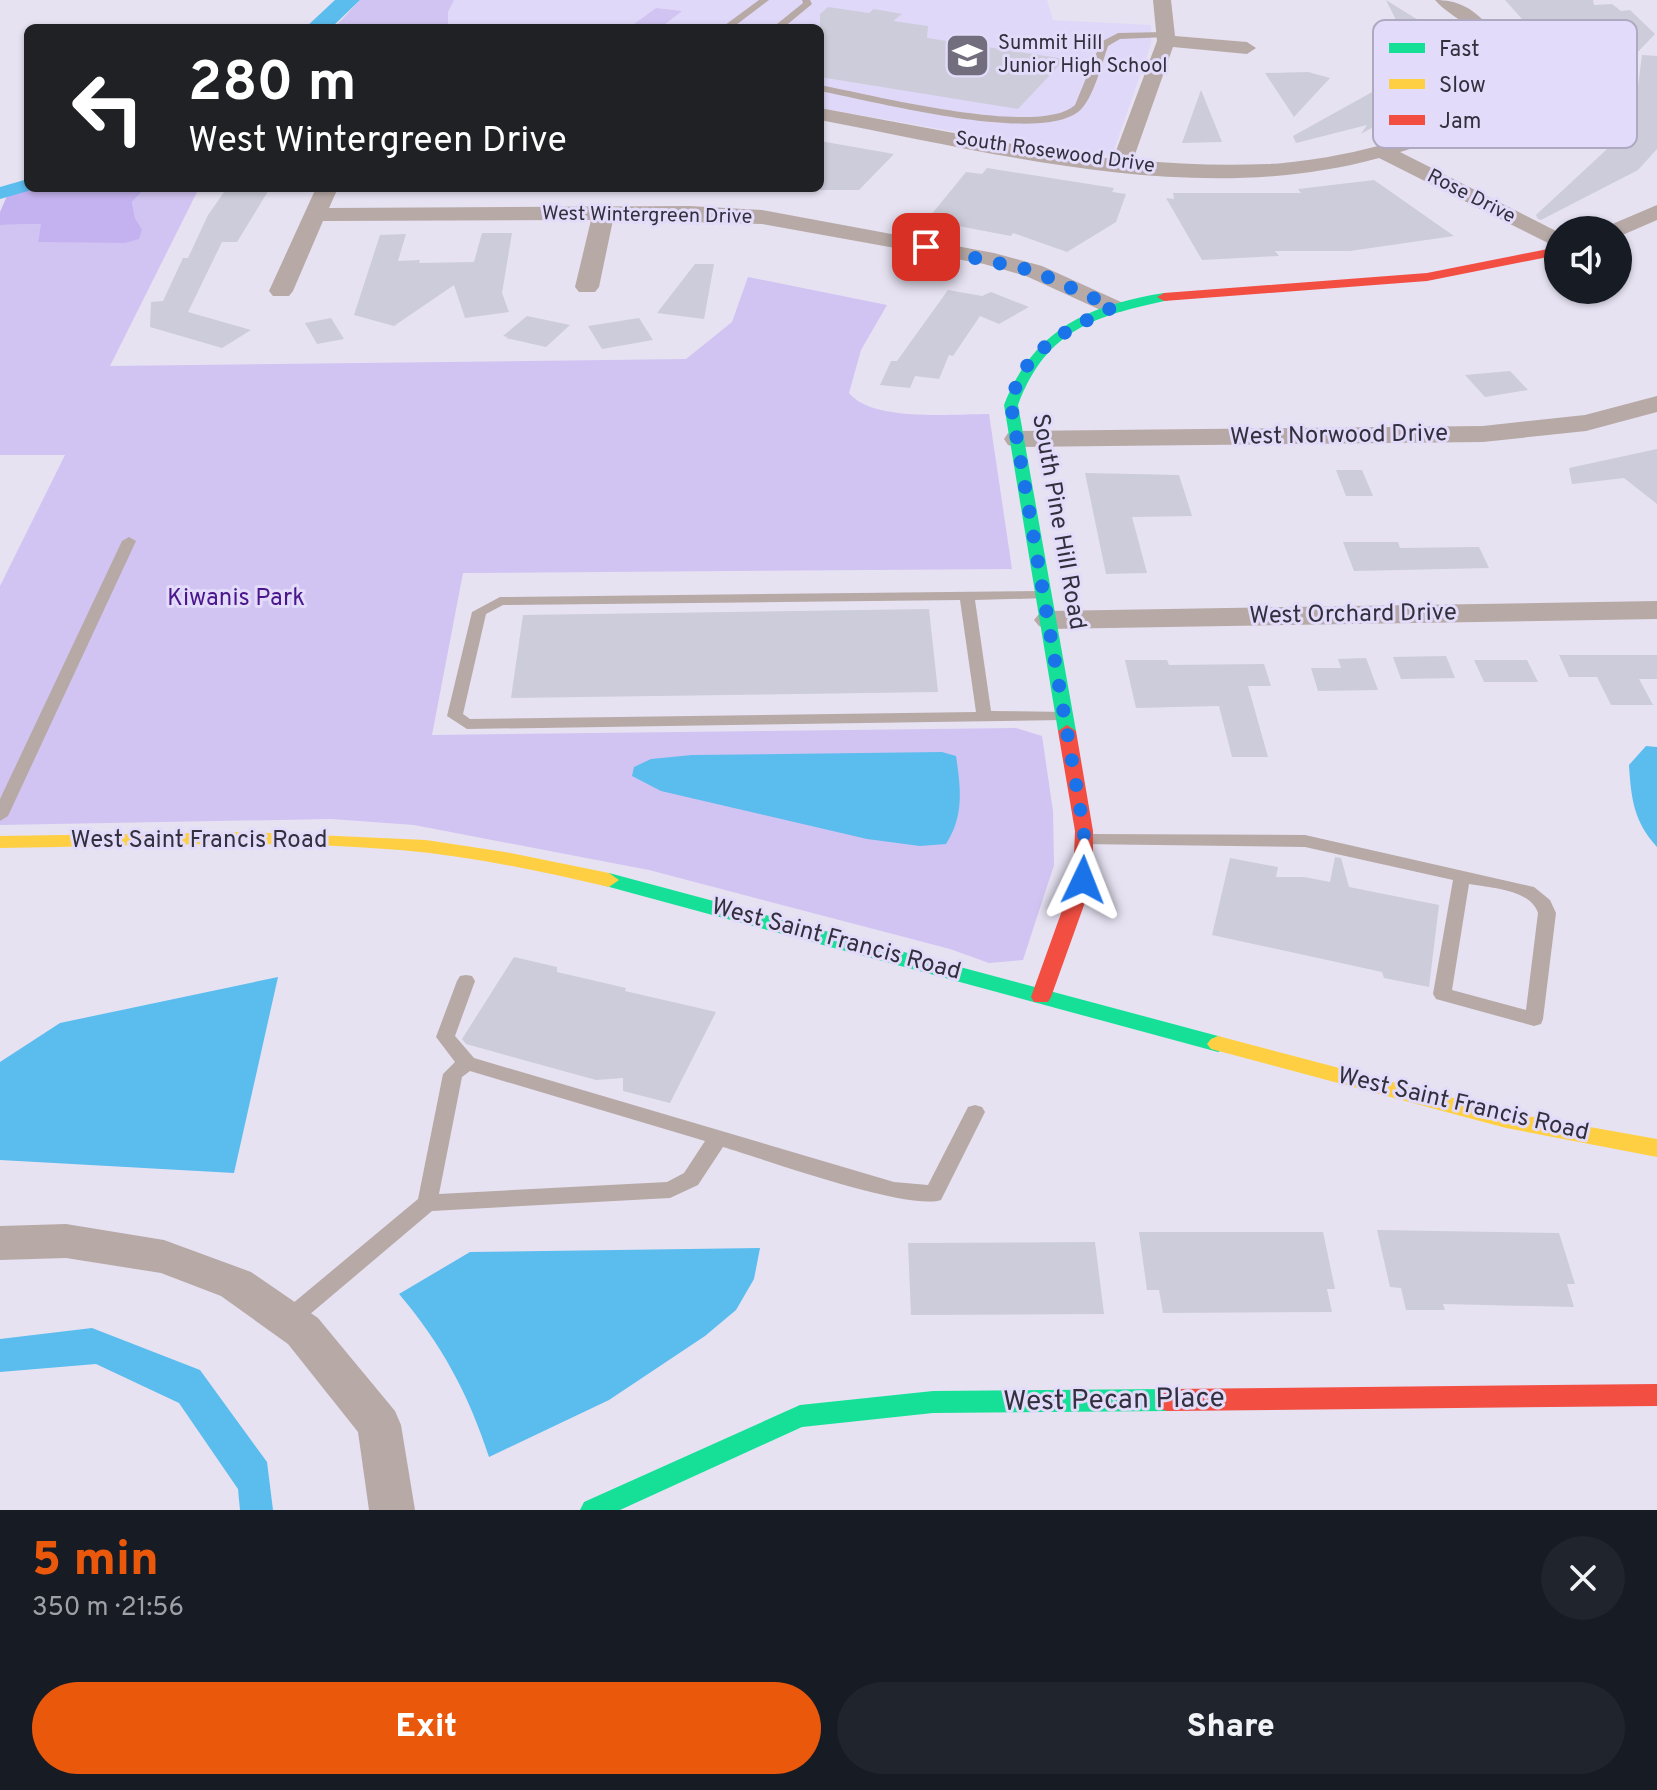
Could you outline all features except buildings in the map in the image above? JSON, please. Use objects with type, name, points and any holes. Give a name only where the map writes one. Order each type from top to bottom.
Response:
[{"type":"street","points":[[1121,166],[1165,38],[1162,0]]},
{"type":"street","name":"South Rosewood Drive","points":[[1444,0],[1472,20]]},
{"type":"street","points":[[1165,38],[1247,48]]},
{"type":"street","name":"South Rosewood Drive","points":[[824,115],[1121,166],[1176,170],[1295,167],[1395,148]]},
{"type":"street","name":"Rose Drive","points":[[1384,152],[1544,234]]},
{"type":"street","points":[[281,291],[325,192]]},
{"type":"street","points":[[1632,224],[1657,212]]},
{"type":"street","points":[[587,287],[603,214]]},
{"type":"street","name":"West Wintergreen Drive","points":[[313,215],[728,214],[800,223],[1022,268],[1113,307]]},
{"type":"street","name":"South Pine Hill Road","points":[[1041,997],[1083,880],[1085,840],[1011,405],[1015,383],[1036,353],[1060,334],[1113,307],[1166,297],[1407,280],[1485,268],[1544,254]]},
{"type":"street","name":"West Norwood Drive","points":[[1017,439],[1483,434],[1586,423],[1657,404]]},
{"type":"street","name":"West Orchard Drive","points":[[1046,608],[1657,610]]},
{"type":"street","name":"West Saint Francis Road","points":[[0,842],[279,838],[402,844],[518,861],[661,892],[1506,1120],[1657,1148]]},
{"type":"street","points":[[0,1243],[66,1241],[164,1257],[236,1284],[303,1331],[379,1425],[392,1510]]},
{"type":"street","name":"West Pecan Place","points":[[593,1510],[800,1416],[933,1402],[1657,1395]]},
{"type":"lane","points":[[732,24],[765,0]]},
{"type":"lane","points":[[782,24],[808,4],[806,0]]},
{"type":"lane","points":[[824,89],[1003,120],[1059,117],[1080,106],[1108,40],[1118,36],[1165,38]]},
{"type":"lane","points":[[0,816],[129,541]]},
{"type":"lane","points":[[967,596],[984,716]]},
{"type":"lane","points":[[1046,608],[967,596],[500,601],[479,612],[455,716],[467,724],[1065,715]]},
{"type":"lane","points":[[1085,840],[1305,841],[1528,891],[1544,904],[1547,925],[1534,1019],[1442,994],[1462,877]]},
{"type":"lane","points":[[466,981],[445,1037],[467,1063],[894,1190],[934,1194],[975,1112]]},
{"type":"lane","points":[[427,1203],[453,1074],[467,1063]]},
{"type":"lane","points":[[287,1321],[427,1203],[670,1190],[691,1179],[717,1139]]},
{"type":"shaded area","points":[[454,0],[1047,0],[1053,20],[1151,25],[1151,44],[1114,150],[1104,156],[824,109],[824,24],[448,24],[448,12]]},
{"type":"shaded area","points":[[24,187],[24,192],[141,192],[132,202],[135,218],[142,229],[139,239],[125,243],[38,242],[41,224],[0,225],[0,212],[10,189]]},
{"type":"green space","points":[[360,0],[454,0],[448,12],[448,24],[338,24]]},
{"type":"green space","points":[[656,8],[682,11],[665,24],[634,24]]},
{"type":"green space","name":"Kiwanis Park","points":[[141,192],[197,192],[110,366],[686,359],[732,322],[748,277],[887,305],[861,350],[849,393],[876,409],[894,412],[989,414],[1012,569],[463,573],[432,735],[1016,728],[1042,736],[1053,811],[1054,865],[1023,960],[989,963],[950,949],[649,870],[414,825],[331,819],[0,825],[0,586],[65,455],[0,455],[0,225],[42,224],[38,242],[142,229],[135,218],[132,202]]},
{"type":"water","points":[[335,0],[360,0],[335,24],[309,24]]},
{"type":"water","points":[[1646,746],[1657,747],[1657,847],[1643,828],[1631,789],[1629,765]]},
{"type":"water","points":[[942,752],[956,756],[960,791],[956,823],[946,844],[920,846],[867,839],[661,791],[632,776],[634,767],[651,759],[692,755]]},
{"type":"water","points":[[278,977],[234,1173],[0,1160],[0,1062],[60,1023]]},
{"type":"water","points":[[760,1248],[754,1279],[736,1310],[705,1336],[609,1400],[489,1457],[472,1412],[441,1351],[399,1294],[470,1252]]},
{"type":"water","points":[[92,1328],[200,1370],[267,1462],[273,1510],[240,1510],[238,1489],[179,1403],[96,1364],[0,1372],[0,1339]]},
{"type":"waterway","points":[[0,193],[24,186]]},
{"type":"traffic: fast","points":[[1067,731],[1011,405],[1020,381],[1033,360],[1070,328],[1115,307],[1164,297]]},
{"type":"traffic: fast","points":[[609,880],[1218,1044]]},
{"type":"traffic: fast","points":[[593,1510],[800,1416],[933,1402],[1167,1400]]},
{"type":"traffic: slow","points":[[0,842],[200,838],[400,844],[452,850],[609,880]]},
{"type":"traffic: slow","points":[[1218,1044],[1506,1120],[1657,1148]]},
{"type":"traffic: jam","points":[[1164,297],[1427,277],[1544,254]]},
{"type":"traffic: jam","points":[[1041,997],[1083,880],[1084,831],[1067,731]]},
{"type":"traffic: jam","points":[[1167,1400],[1657,1395]]},
{"type":"place","name":"Summit Hill Junior High School","points":[[967,55]]},
{"type":"route","points":[[926,247],[1034,271],[1113,307],[1060,334],[1036,353],[1015,383],[1011,405],[1084,831],[1083,880]]}]
